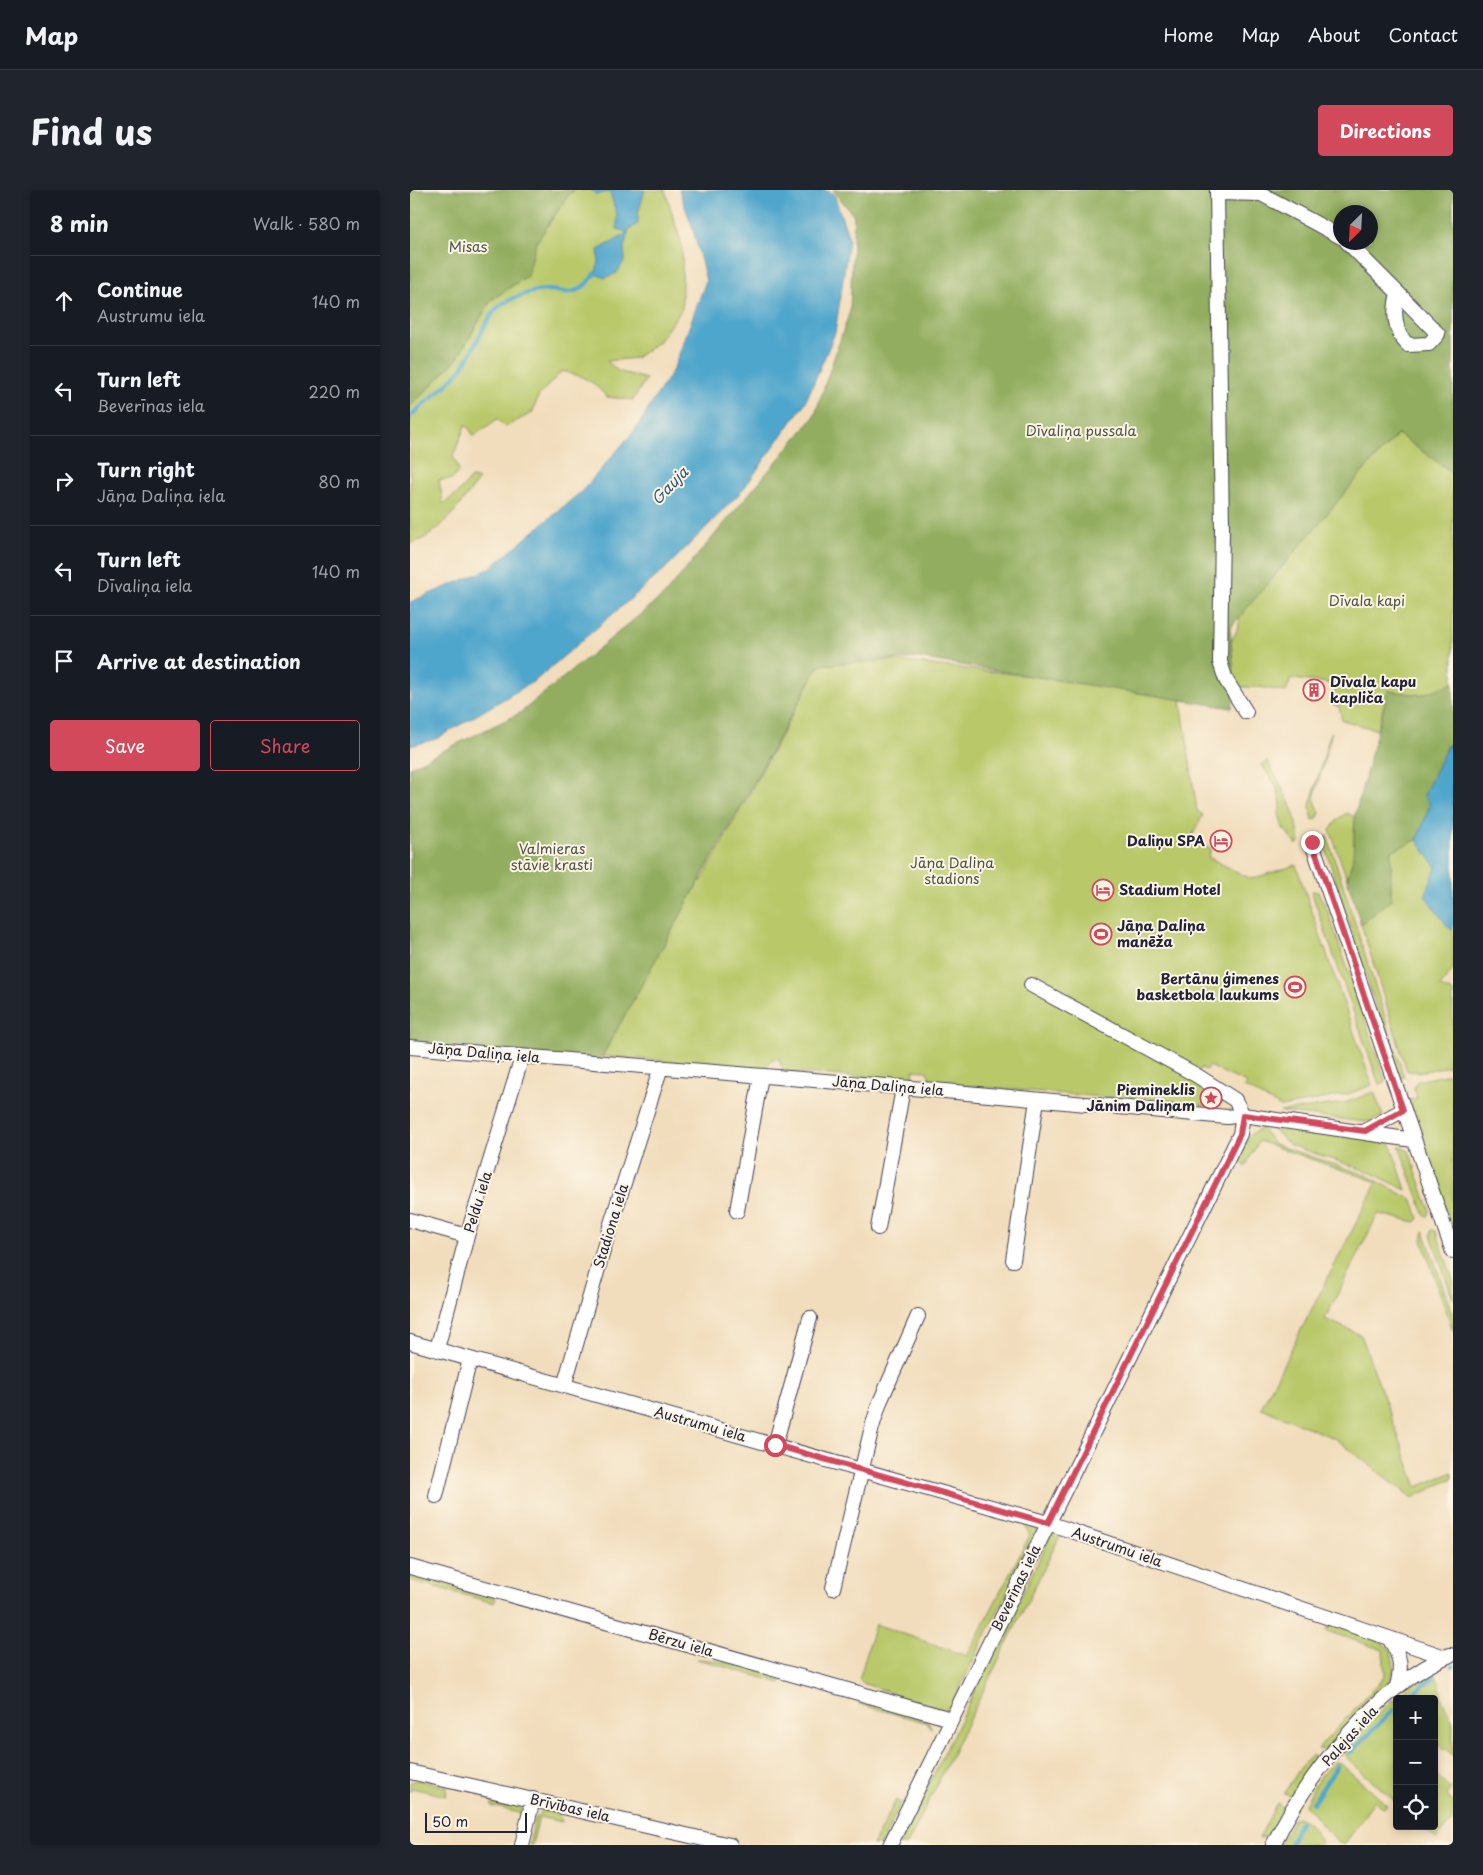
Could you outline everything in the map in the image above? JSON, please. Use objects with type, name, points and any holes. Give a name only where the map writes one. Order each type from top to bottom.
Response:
[{"type":"street","points":[[1246,712],[1226,680],[1220,662],[1222,529],[1217,192],[1257,192],[1333,233]]},
{"type":"street","points":[[1355,250],[1398,293]]},
{"type":"street","points":[[1312,842],[1412,1138],[1453,1252]]},
{"type":"street","points":[[1031,985],[1196,1075],[1235,1100],[1243,1115]]},
{"type":"street","name":"Jāņa Daliņa iela","points":[[410,1047],[1228,1117],[1243,1115],[1412,1138]]},
{"type":"street","name":"Peldu iela","points":[[437,1349],[467,1236],[522,1057]]},
{"type":"street","name":"Stadiona iela","points":[[564,1386],[610,1227],[661,1067]]},
{"type":"street","points":[[737,1211],[761,1076]]},
{"type":"street","points":[[878,1228],[903,1088]]},
{"type":"street","points":[[1013,1260],[1037,1100]]},
{"type":"street","points":[[1365,1131],[1403,1110]]},
{"type":"street","name":"Beverīnas iela","points":[[890,1845],[1240,1134],[1243,1115]]},
{"type":"street","points":[[410,1220],[467,1236]]},
{"type":"street","points":[[833,1588],[880,1402],[918,1316]]},
{"type":"street","points":[[775,1445],[810,1318]]},
{"type":"street","name":"Austrumu iela","points":[[410,1342],[1048,1523],[1390,1640],[1449,1655]]},
{"type":"street","points":[[436,1496],[470,1359]]},
{"type":"street","name":"Bērzu iela","points":[[410,1567],[951,1719]]},
{"type":"street","points":[[1390,1640],[1399,1654],[1401,1668],[1397,1686]]},
{"type":"street","name":"Palejas iela","points":[[1273,1845],[1296,1802],[1332,1752],[1397,1686],[1449,1655]]},
{"type":"street","name":"Brīvības iela","points":[[410,1772],[730,1845]]},
{"type":"street","points":[[522,1845],[533,1799]]},
{"type":"green space","name":"Misas","points":[[410,190],[575,190],[569,194],[536,243],[527,276],[491,300],[457,359],[410,407]]},
{"type":"green space","points":[[575,190],[665,190],[682,246],[682,309],[658,342],[636,358],[607,361],[618,371],[646,379],[633,400],[607,397],[593,383],[580,376],[562,371],[539,395],[532,413],[505,427],[497,419],[474,436],[466,424],[453,456],[459,470],[453,479],[439,480],[443,504],[458,493],[471,478],[479,479],[449,518],[430,535],[410,543],[410,407],[457,359],[491,300],[527,276],[536,243],[569,194]]},
{"type":"green space","name":"Dīvaliņa pussala","points":[[833,190],[1453,190],[1453,473],[1398,434],[1367,467],[1230,628],[1235,686],[1232,708],[918,658],[819,665],[599,1062],[410,1047],[410,767],[520,713],[664,595],[814,417],[850,311],[854,216]]},
{"type":"green space","name":"Dīvala kapi","points":[[1398,434],[1453,473],[1453,683],[1421,695],[1388,691],[1377,730],[1342,720],[1339,707],[1332,704],[1336,684],[1291,679],[1286,692],[1260,687],[1237,687],[1229,671],[1227,652],[1237,631],[1240,614],[1367,467]]},
{"type":"green space","name":"Jāņa Daliņa stadions","points":[[826,653],[1180,693],[1197,811],[1203,815],[1191,838],[1211,849],[1208,857],[1251,879],[1296,865],[1372,1085],[1348,1094],[1281,1107],[1244,1087],[1246,1083],[1209,1066],[1207,1070],[1201,1068],[1193,1080],[1224,1098],[1220,1105],[1214,1106],[932,1083],[927,1071],[914,1070],[913,1078],[906,1080],[785,1072],[780,1059],[772,1059],[767,1066],[757,1069],[602,1056],[701,878],[701,882]]},
{"type":"green space","points":[[1453,683],[1453,744],[1446,746],[1430,805],[1417,840],[1391,851],[1391,900],[1361,924],[1347,879],[1353,858],[1355,815],[1388,691],[1421,695]]},
{"type":"green space","points":[[1332,732],[1314,798],[1320,813],[1317,819],[1313,820],[1310,806]]},
{"type":"green space","points":[[1267,760],[1283,789],[1296,820],[1299,842],[1297,845],[1283,828],[1279,814],[1281,803],[1277,788],[1262,765]]},
{"type":"green space","points":[[1347,813],[1355,817],[1353,858],[1347,879],[1330,830],[1339,818]]},
{"type":"green space","points":[[1327,835],[1404,1077],[1401,1078],[1398,1076],[1325,847]]},
{"type":"green space","points":[[1417,840],[1436,867],[1448,927],[1453,930],[1453,970],[1440,987],[1453,992],[1453,1065],[1421,1072],[1407,1071],[1361,924],[1391,900],[1390,851]]},
{"type":"green space","points":[[1311,891],[1318,892],[1327,909],[1386,1082],[1379,1084]]},
{"type":"green space","points":[[1453,1073],[1453,1230],[1406,1101],[1417,1098],[1414,1088],[1417,1081]]},
{"type":"green space","points":[[1374,1092],[1383,1116],[1367,1122],[1280,1112],[1344,1103]]},
{"type":"green space","points":[[1269,1125],[1390,1142],[1406,1190],[1370,1172],[1290,1145]]},
{"type":"green space","points":[[1261,1128],[1274,1144],[1366,1175],[1413,1200],[1419,1219],[1416,1222],[1378,1214],[1325,1319],[1361,1335],[1417,1487],[1453,1472],[1453,1478],[1412,1498],[1336,1439],[1261,1408],[1377,1182],[1259,1141],[1245,1167],[1239,1158],[1250,1135]]},
{"type":"green space","points":[[1399,1146],[1409,1151],[1430,1211],[1428,1216],[1425,1216]]},
{"type":"green space","points":[[1432,1230],[1436,1231],[1453,1280],[1453,1299],[1431,1235]]},
{"type":"green space","points":[[1424,1231],[1453,1316],[1453,1331],[1422,1240]]},
{"type":"green space","points":[[1028,1522],[1037,1527],[1037,1531],[951,1706],[943,1710],[865,1684],[859,1680],[875,1624],[967,1656],[1030,1535],[1025,1526]]},
{"type":"green space","points":[[1053,1531],[1060,1533],[1060,1536],[907,1845],[899,1845]]},
{"type":"green space","points":[[410,1574],[496,1598],[494,1603],[410,1580]]},
{"type":"green space","points":[[1329,1624],[1381,1642],[1391,1650],[1394,1667],[1390,1682],[1324,1750],[1318,1749],[1385,1676],[1383,1650],[1327,1631]]},
{"type":"green space","points":[[697,1659],[718,1661],[750,1668],[780,1679],[781,1683]]},
{"type":"green space","points":[[1429,1671],[1434,1672],[1439,1682],[1442,1699],[1453,1722],[1453,1756],[1446,1748],[1443,1750],[1438,1743],[1438,1695],[1400,1694]]},
{"type":"green space","points":[[860,1699],[926,1720],[932,1728],[924,1722],[859,1704]]},
{"type":"green space","points":[[1393,1700],[1393,1799],[1348,1759],[1345,1753],[1346,1747]]},
{"type":"green space","points":[[1312,1755],[1317,1759],[1292,1796],[1284,1793],[1301,1767]]},
{"type":"green space","points":[[1335,1762],[1340,1763],[1387,1805],[1384,1808],[1375,1800],[1344,1845],[1337,1842],[1305,1805],[1321,1776]]},
{"type":"green space","points":[[1438,1776],[1450,1789],[1453,1787],[1446,1795],[1453,1802],[1453,1820],[1436,1839],[1426,1830],[1438,1830]]},
{"type":"green space","points":[[418,1780],[447,1787],[446,1796],[412,1788],[410,1792],[410,1782]]},
{"type":"green space","points":[[495,1797],[515,1803],[524,1811],[523,1814],[491,1806]]},
{"type":"green space","points":[[896,1800],[901,1803],[881,1845],[873,1845]]},
{"type":"green space","points":[[1277,1803],[1283,1807],[1279,1819],[1265,1837],[1259,1838]]},
{"type":"green space","points":[[547,1810],[559,1814],[562,1822],[539,1817],[532,1845],[529,1845],[535,1818],[542,1811]]},
{"type":"green space","points":[[1298,1817],[1307,1822],[1313,1829],[1322,1845],[1279,1845],[1294,1818]]},
{"type":"water","points":[[591,190],[645,190],[638,214],[638,224],[629,230],[624,247],[625,260],[617,273],[605,278],[595,274],[599,262],[598,250],[625,235],[625,231],[617,229],[617,216],[610,192],[596,195]]},
{"type":"water","name":"Gauja","points":[[679,190],[824,190],[834,194],[849,239],[835,333],[805,403],[742,491],[663,571],[536,680],[436,739],[410,746],[410,602],[489,569],[583,490],[635,430],[674,368],[706,281],[693,229]]},
{"type":"water","points":[[1453,744],[1453,930],[1448,927],[1425,896],[1436,867],[1417,840],[1430,805],[1424,795],[1447,746]]},
{"type":"waterway","points":[[410,417],[461,369],[471,354],[488,320],[498,307],[514,298],[537,291],[569,292],[578,290],[595,274]]},
{"type":"waterway","points":[[1410,1695],[1433,1678]]},
{"type":"waterway","points":[[1350,1753],[1393,1710]]},
{"type":"waterway","points":[[1313,1803],[1337,1766]]},
{"type":"waterway","points":[[1290,1845],[1300,1822]]},
{"type":"place","name":"Dīvala kapu kapliča","points":[[1314,690]]},
{"type":"place","name":"Daliņu SPA","points":[[1221,841]]},
{"type":"place","name":"Stadium Hotel","points":[[1103,890]]},
{"type":"place","name":"Jāņa Daliņa manēža","points":[[1101,934]]},
{"type":"place","name":"Bertānu ģimenes basketbola laukums","points":[[1295,987]]},
{"type":"place","name":"Piemineklis Jānim Daliņam","points":[[1211,1098]]},
{"type":"route","points":[[775,1445],[1048,1523],[1240,1134],[1243,1115],[1365,1131],[1403,1110],[1312,842]]},
{"type":"park label","name":"Valmieras stāvie krasti","points":[[552,858]]}]
